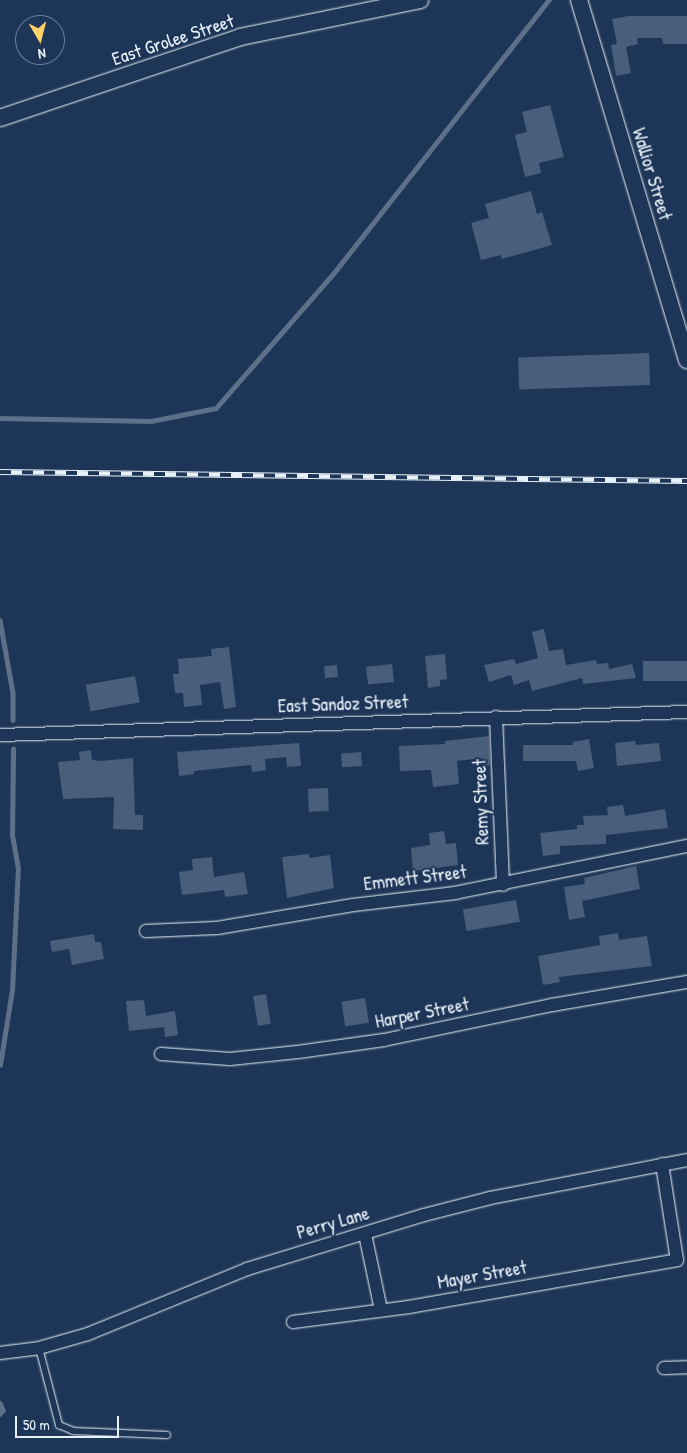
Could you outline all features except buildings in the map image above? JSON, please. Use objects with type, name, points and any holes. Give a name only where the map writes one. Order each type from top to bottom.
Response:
[{"type":"street","name":"East Grolee Street","points":[[0,118],[240,38],[420,0]]},
{"type":"street","name":"Wallior Street","points":[[579,0],[687,360]]},
{"type":"street","name":"East Sandoz Street","points":[[0,735],[687,712]]},
{"type":"street","name":"Remy Street","points":[[496,717],[503,885]]},
{"type":"street","name":"Emmett Street","points":[[146,931],[217,928],[503,885],[687,846]]},
{"type":"street","name":"Harper Street","points":[[162,1054],[230,1059],[298,1052],[384,1040],[552,1005],[687,982]]},
{"type":"street","name":"Perry Lane","points":[[0,1353],[39,1348],[88,1334],[247,1269],[490,1198],[687,1160]]},
{"type":"street","name":"Mayer Street","points":[[292,1322],[381,1310],[677,1260],[662,1164]]},
{"type":"street","points":[[365,1234],[381,1310]]},
{"type":"street","points":[[664,1368],[687,1367]]},
{"type":"lane","points":[[39,1348],[59,1426],[73,1431],[167,1435]]},
{"type":"waterway","points":[[0,418],[151,421],[216,408],[333,274],[549,0]]},
{"type":"waterway","points":[[0,620],[13,693],[13,720]]},
{"type":"waterway","points":[[0,1065],[12,990],[18,869],[12,836],[13,749]]},
{"type":"waterway","points":[[0,1403],[3,1410],[0,1414]]},
{"type":"railway","points":[[0,472],[687,481]]}]
